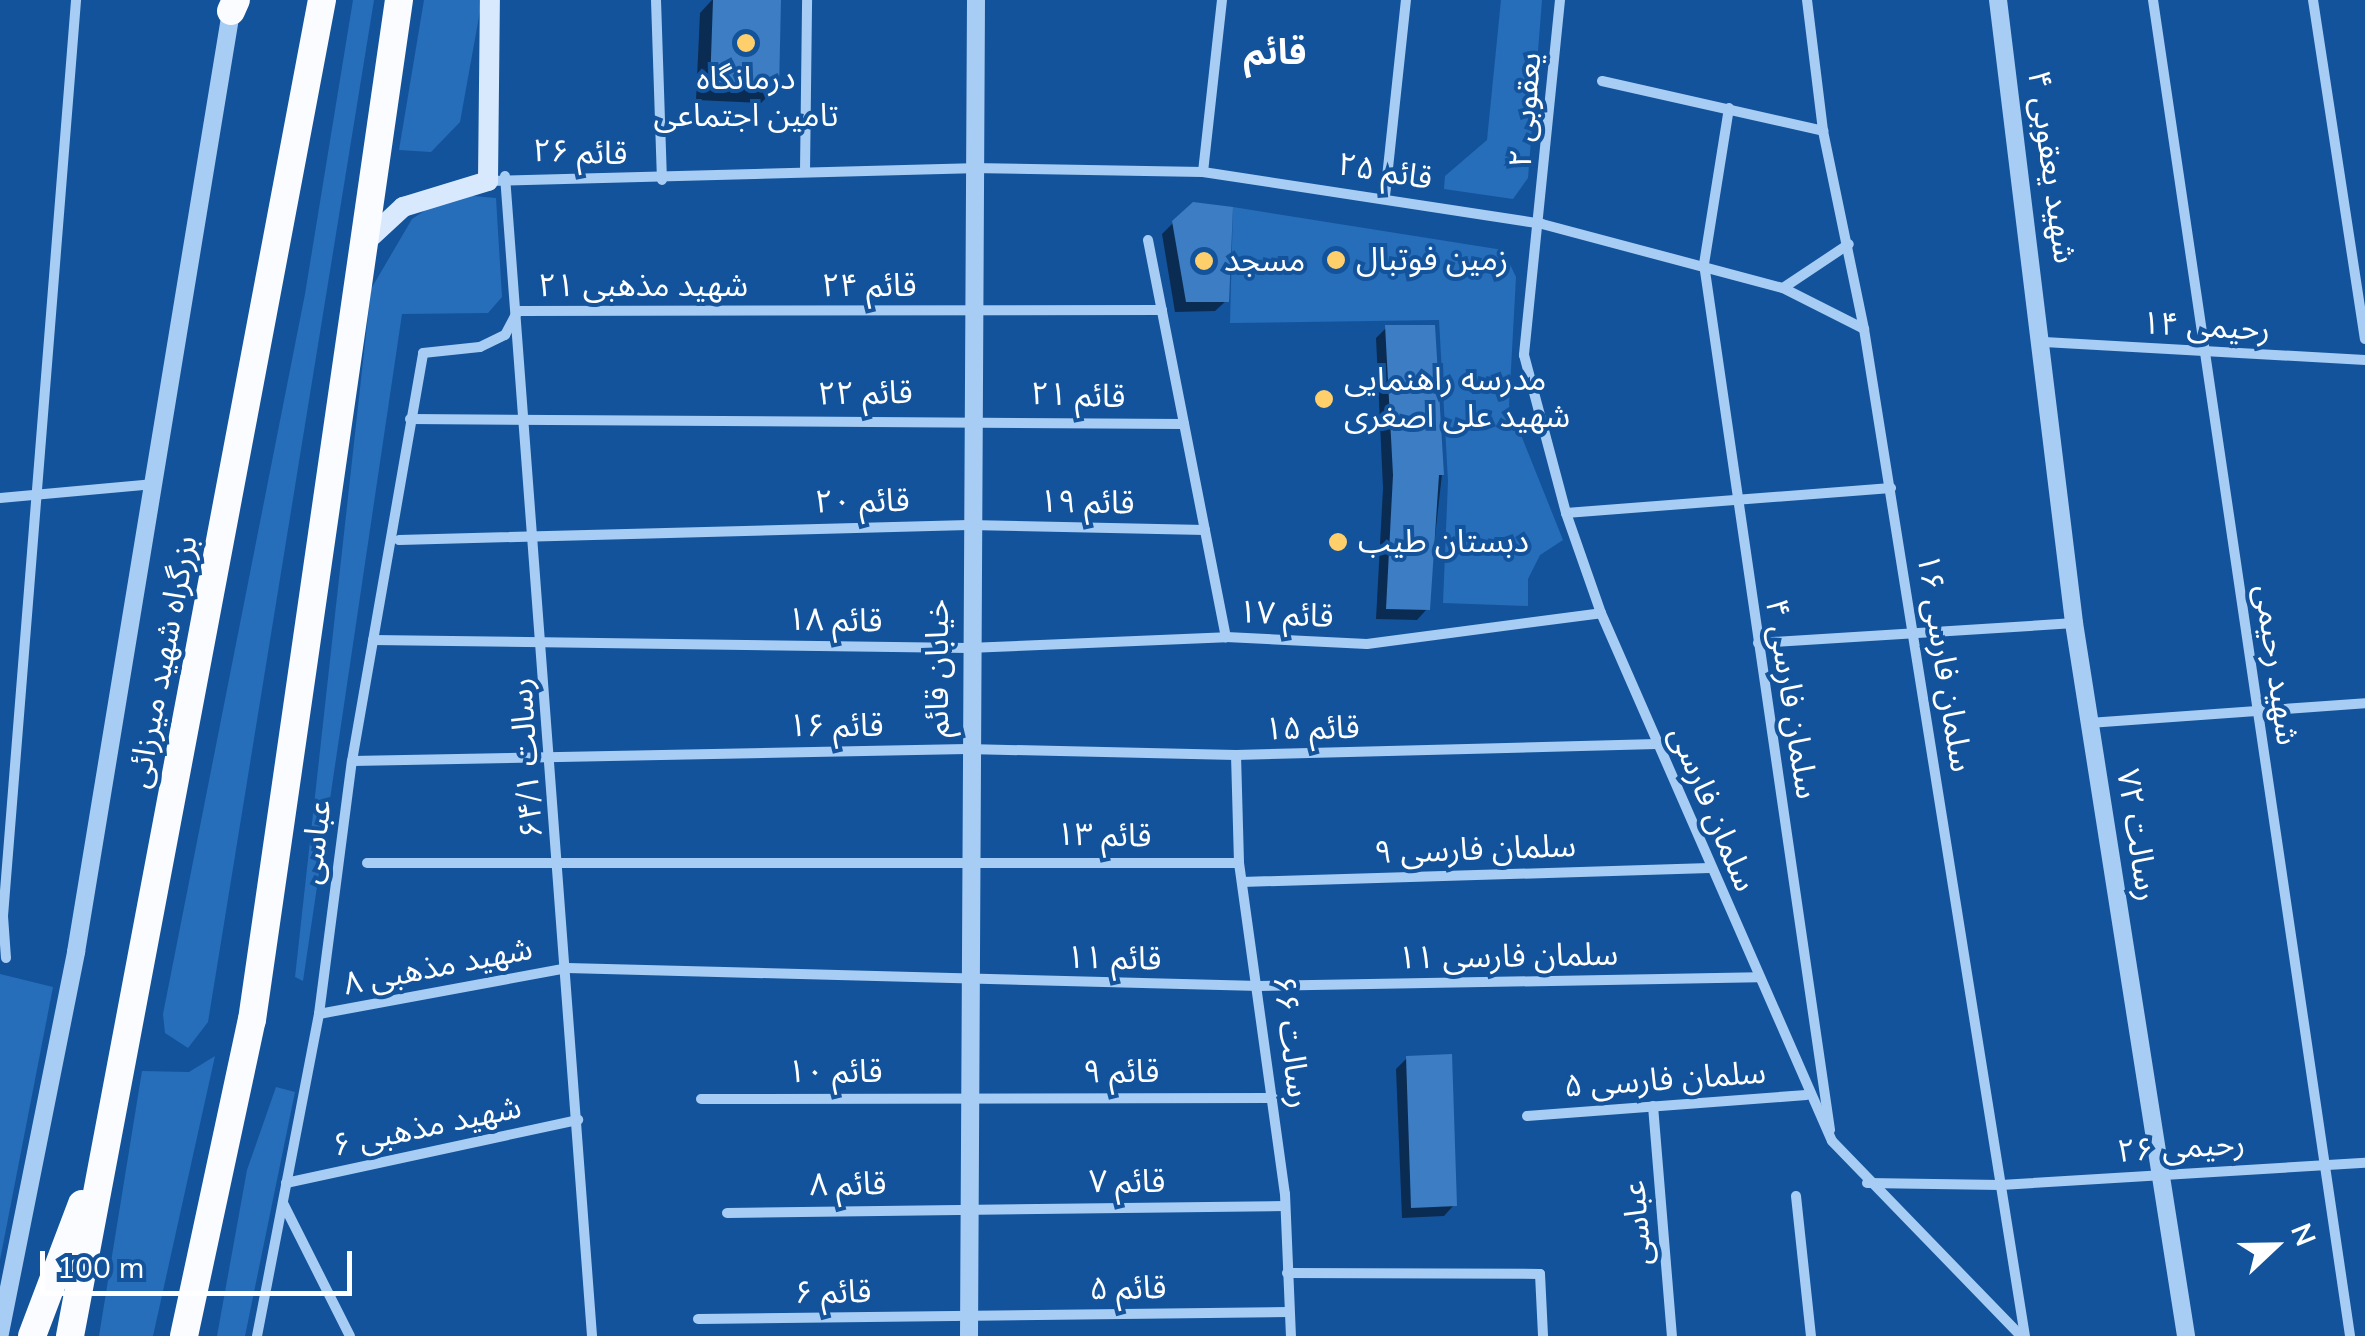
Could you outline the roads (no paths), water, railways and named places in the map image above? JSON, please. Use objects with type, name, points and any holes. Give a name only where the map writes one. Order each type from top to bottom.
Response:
[{"type":"highway","name":"بزرگراه شهید میرزائی","points":[[70,1336],[322,0]]},
{"type":"highway","points":[[184,1336],[252,1020],[359,248],[399,0]]},
{"type":"highway","points":[[32,1336],[111,1128]]},
{"type":"main road","points":[[359,248],[403,207],[496,178],[490,0]]},
{"type":"street","points":[[6,958],[3,916],[76,0]]},
{"type":"street","points":[[656,0],[662,180]]},
{"type":"street","points":[[805,171],[807,0]]},
{"type":"street","name":"خیابان قائم","points":[[969,1336],[968,525],[976,0]]},
{"type":"street","points":[[1203,172],[1222,0]]},
{"type":"street","points":[[1385,196],[1406,0]]},
{"type":"street","name":"یعقوبی ۲","points":[[1542,224],[1560,0]]},
{"type":"street","name":"سلمان فارسی ۱۶","points":[[1807,0],[1823,132],[1849,244],[1915,633],[2023,1336]]},
{"type":"street","name":"شهید یعقوبی ۴","points":[[1998,0],[2044,342]]},
{"type":"street","name":"شهید رحیمی","points":[[2153,0],[2350,1336]]},
{"type":"street","points":[[2313,0],[2365,338]]},
{"type":"street","points":[[0,1333],[76,952],[234,4]]},
{"type":"street","points":[[1602,81],[1823,132]]},
{"type":"street","name":"سلمان فارسی ۴","points":[[1729,108],[1704,264],[1735,501],[1832,1141]]},
{"type":"street","name":"قائم ۲۶","points":[[496,178],[662,180],[805,171],[971,168]]},
{"type":"street","name":"قائم ۲۵","points":[[971,168],[1203,172],[1385,196],[1542,224],[1704,264],[1782,288],[1864,330]]},
{"type":"street","name":"رسالت ۶۴/۱","points":[[496,178],[518,312],[592,1336]]},
{"type":"street","name":"سلمان فارسی","points":[[1542,224],[1524,355],[1566,513],[1601,613],[1806,1095],[1832,1141],[1866,1182],[2023,1336]]},
{"type":"street","points":[[1148,240],[1226,637]]},
{"type":"street","points":[[1782,288],[1849,244]]},
{"type":"street","name":"قائم ۲۴","points":[[767,311],[1162,310]]},
{"type":"street","name":"شهید مذهبی ۲۱","points":[[518,312],[767,311]]},
{"type":"street","name":"عباسی","points":[[257,1336],[319,1014],[352,761],[422,354],[480,347],[505,334],[518,312]]},
{"type":"street","name":"رحیمی ۱۴","points":[[2044,342],[2365,360]]},
{"type":"street","name":"رسالت ۷۲","points":[[2044,342],[2074,623],[2186,1336]]},
{"type":"street","name":"قائم ۲۲","points":[[410,418],[527,422],[970,418]]},
{"type":"street","name":"قائم ۲۱","points":[[970,418],[1184,424]]},
{"type":"street","points":[[0,498],[156,484]]},
{"type":"street","points":[[1566,513],[1891,488]]},
{"type":"street","name":"قائم ۲۰","points":[[398,540],[535,533],[968,525]]},
{"type":"street","name":"قائم ۱۹","points":[[968,525],[1205,530]]},
{"type":"street","name":"قائم ۱۷","points":[[968,648],[1226,637],[1367,644],[1601,613]]},
{"type":"street","points":[[1758,642],[2074,623]]},
{"type":"street","name":"قائم ۱۸","points":[[374,640],[968,648]]},
{"type":"street","points":[[2090,723],[2256,707],[2365,702]]},
{"type":"street","name":"قائم ۱۵","points":[[968,750],[1236,755],[1657,744]]},
{"type":"street","name":"قائم ۱۶","points":[[352,761],[968,750]]},
{"type":"street","name":"رسالت ۶۶","points":[[1236,755],[1238,863],[1260,986],[1273,1098],[1285,1206],[1291,1336]]},
{"type":"street","name":"قائم ۱۳","points":[[367,863],[560,868],[968,859],[1238,863]]},
{"type":"street","name":"سلمان فارسی ۹","points":[[1242,882],[1710,868]]},
{"type":"street","name":"شهید مذهبی ۸","points":[[319,1014],[567,968],[770,974]]},
{"type":"street","name":"قائم ۱۱","points":[[770,974],[968,982],[1260,986]]},
{"type":"street","name":"سلمان فارسی ۱۱","points":[[1260,986],[1758,978]]},
{"type":"street","name":"سلمان فارسی ۵","points":[[1527,1116],[1806,1095]]},
{"type":"street","name":"قائم ۱۰","points":[[701,1098],[968,1096]]},
{"type":"street","name":"قائم ۹","points":[[968,1096],[1273,1098]]},
{"type":"street","name":"عباسی","points":[[1653,1106],[1672,1336]]},
{"type":"street","name":"شهید مذهبی ۶","points":[[286,1182],[578,1120]]},
{"type":"street","name":"رحیمی ۲۶","points":[[1866,1182],[2001,1185],[2365,1163]]},
{"type":"street","points":[[1796,1196],[1810,1336]]},
{"type":"street","points":[[283,1202],[350,1336]]},
{"type":"street","name":"قائم ۷","points":[[969,1208],[1285,1206]]},
{"type":"street","name":"قائم ۸","points":[[727,1212],[969,1208]]},
{"type":"street","points":[[1287,1273],[1540,1274],[1543,1336]]},
{"type":"street","name":"قائم ۵","points":[[969,1316],[1288,1312]]},
{"type":"street","name":"قائم ۶","points":[[698,1319],[969,1316]]},
{"type":"place","name":"درمانگاه تامین اجتماعی","points":[[746,43]]},
{"type":"place","name":"زمین فوتبال","points":[[1336,260]]},
{"type":"place","name":"مسجد","points":[[1204,261]]},
{"type":"place","name":"مدرسه راهنمایی شهید علی اصغری","points":[[1324,399]]},
{"type":"place","name":"دبستان طیب","points":[[1338,542]]},
{"type":"district","name":"قائم","points":[[1275,53]]}]
